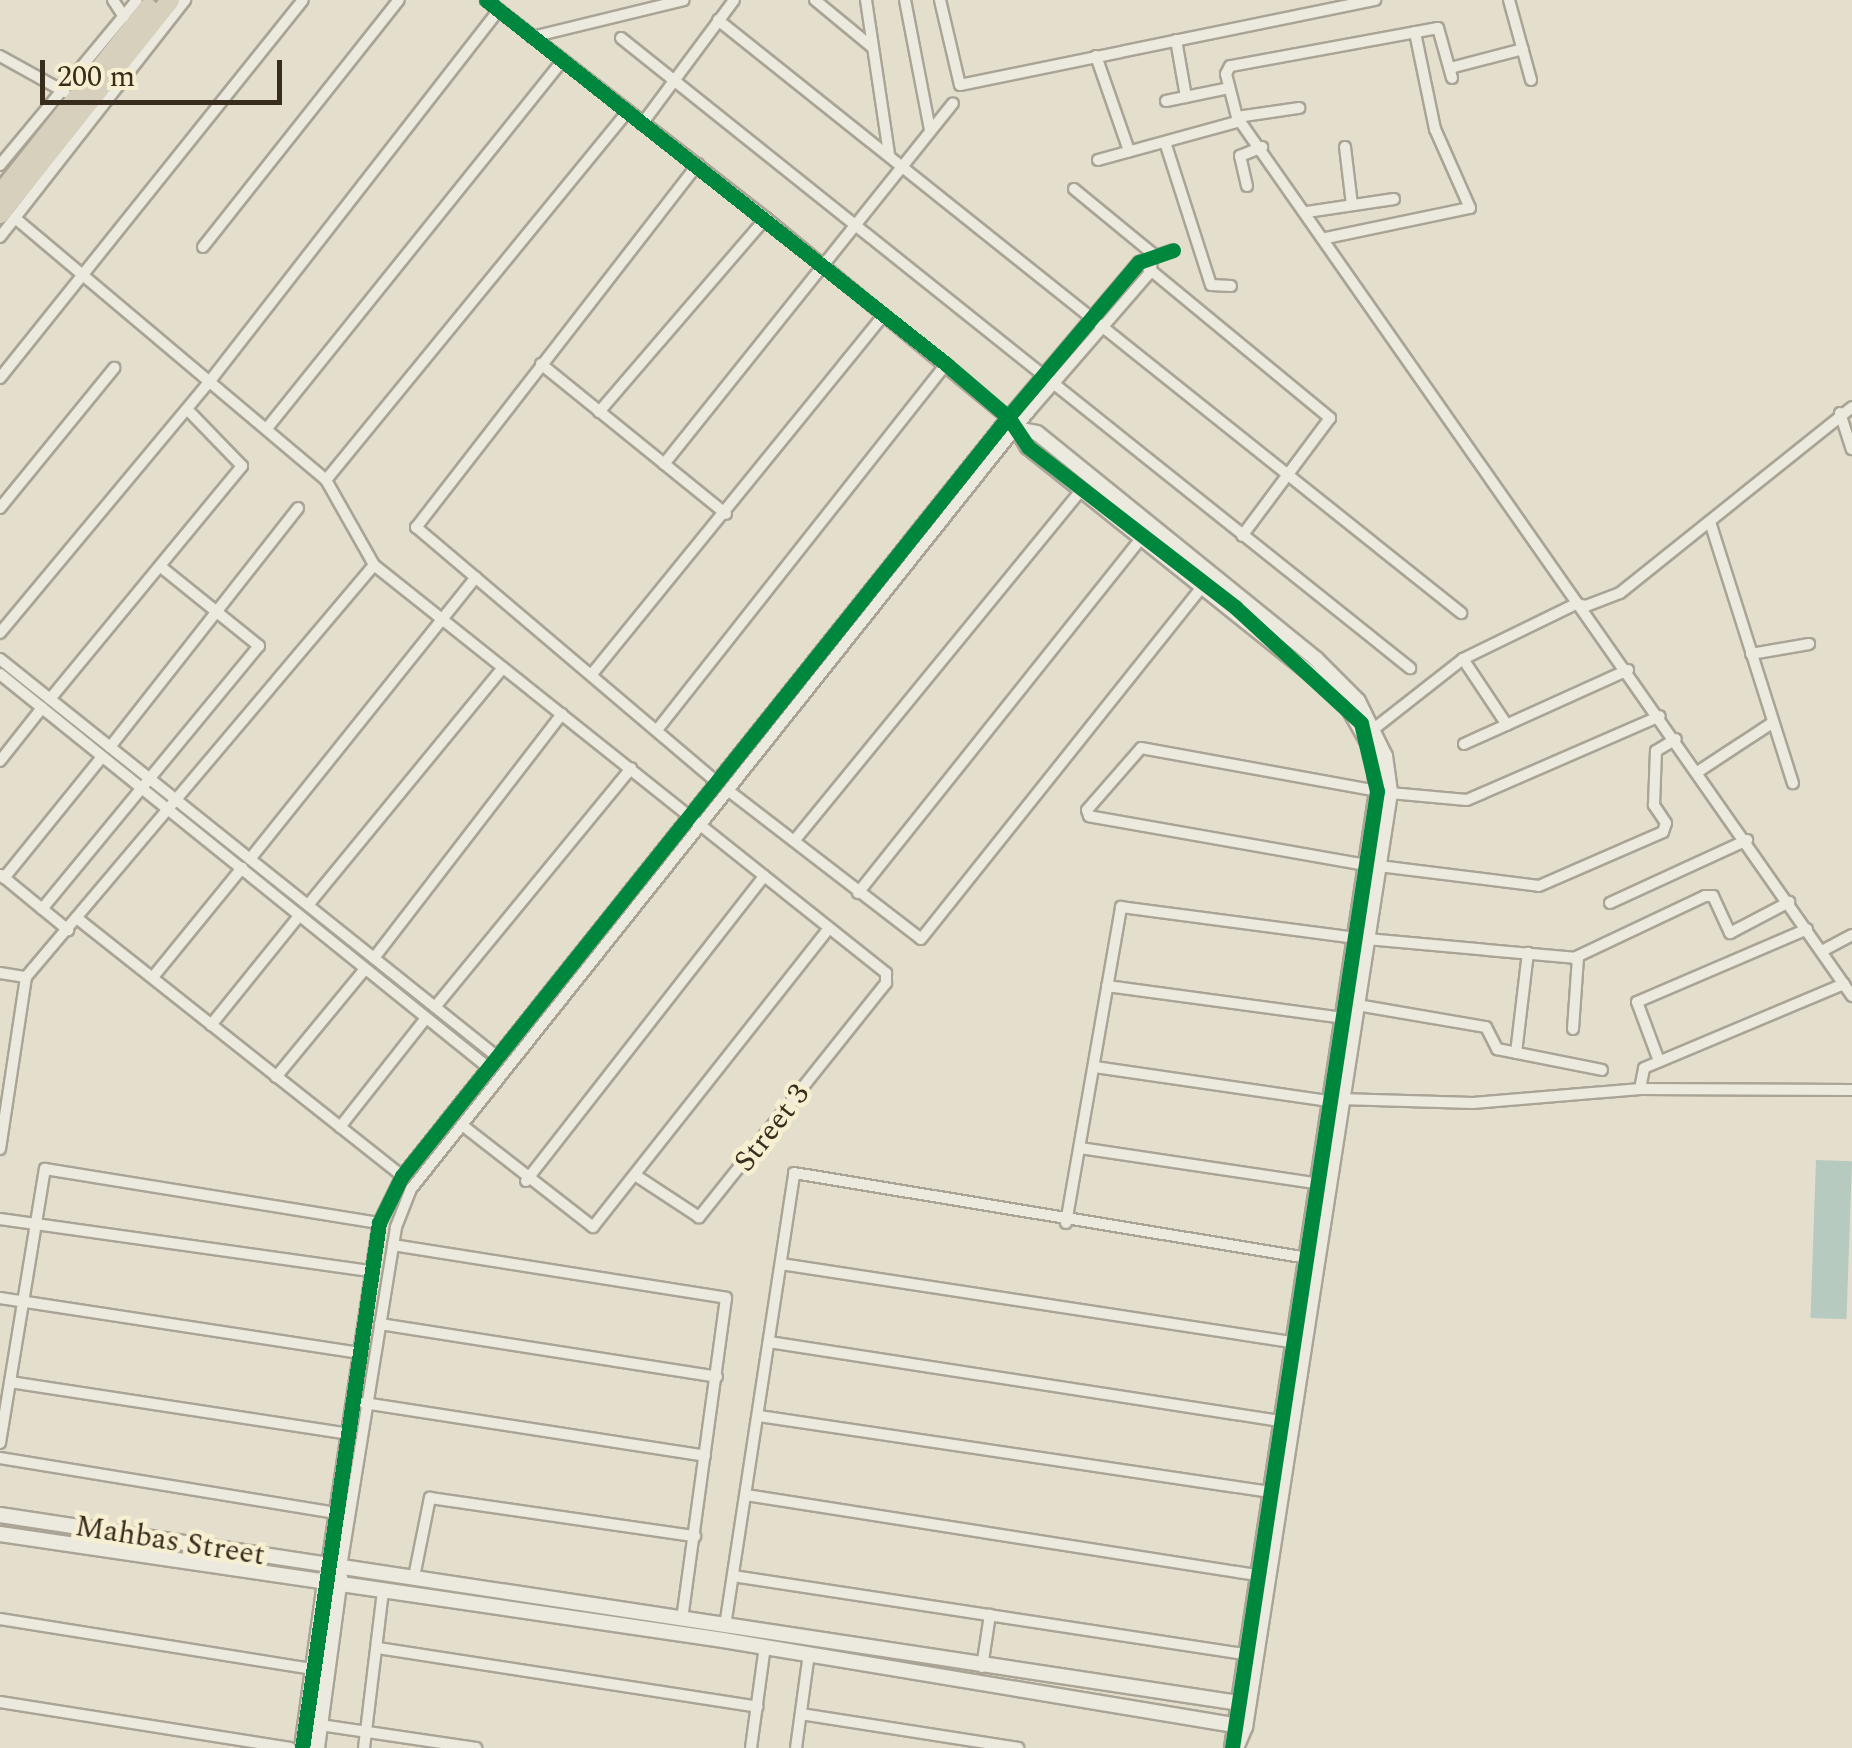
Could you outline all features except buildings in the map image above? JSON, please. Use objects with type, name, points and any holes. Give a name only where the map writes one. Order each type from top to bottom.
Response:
[{"type":"highway","points":[[0,194],[154,0]]},
{"type":"highway","points":[[8,216],[170,0]]},
{"type":"street","points":[[113,0],[124,17]]},
{"type":"street","points":[[0,165],[65,92],[137,0]]},
{"type":"street","points":[[0,237],[8,216],[185,0]]},
{"type":"street","points":[[0,378],[86,276],[303,0]]},
{"type":"street","points":[[202,247],[399,0]]},
{"type":"street","points":[[486,0],[946,364],[1013,423],[1028,446],[1144,534],[1344,700],[1373,751],[1384,792]]},
{"type":"street","points":[[599,0],[604,16]]},
{"type":"street","points":[[532,37],[630,5],[684,0]]},
{"type":"street","points":[[642,124],[676,86],[734,0]]},
{"type":"street","points":[[815,0],[873,48]]},
{"type":"street","points":[[866,0],[889,154]]},
{"type":"street","points":[[905,0],[930,130]]},
{"type":"street","points":[[940,0],[960,85],[1374,0]]},
{"type":"street","points":[[1509,0],[1531,80]]},
{"type":"street","points":[[0,632],[210,381],[498,10]]},
{"type":"street","points":[[718,20],[889,154],[1090,322],[1461,613]]},
{"type":"street","points":[[1523,49],[1453,72],[1441,29],[1415,32],[1230,66],[1230,88],[1239,119],[1308,212],[1576,604],[1699,771],[1852,996]]},
{"type":"street","points":[[1326,238],[1470,208],[1435,129],[1415,32]]},
{"type":"street","points":[[621,38],[676,86],[1410,668]]},
{"type":"street","points":[[1176,40],[1186,97]]},
{"type":"street","points":[[0,56],[65,92]]},
{"type":"street","points":[[1096,56],[1129,151]]},
{"type":"street","points":[[268,427],[562,61]]},
{"type":"street","points":[[1166,101],[1230,88]]},
{"type":"street","points":[[664,464],[953,103]]},
{"type":"street","points":[[1098,160],[1239,119],[1299,108]]},
{"type":"street","points":[[326,480],[628,112]]},
{"type":"street","points":[[1165,142],[1196,253],[1211,285],[1230,286]]},
{"type":"street","points":[[1345,147],[1352,206]]},
{"type":"street","points":[[1247,186],[1240,156],[1262,148]]},
{"type":"street","points":[[698,164],[416,527],[717,782]]},
{"type":"street","points":[[1074,189],[1152,253]]},
{"type":"street","points":[[1308,212],[1394,200]]},
{"type":"street","points":[[8,216],[268,427],[326,480],[374,565],[886,972],[886,983],[699,1217],[635,1174]]},
{"type":"street","points":[[599,412],[766,218]]},
{"type":"street","points":[[334,1566],[368,1403],[393,1245],[412,1188],[729,790],[1013,423],[1042,378],[1139,262],[1152,253],[1173,250]]},
{"type":"street","points":[[317,1748],[336,1513],[371,1272],[380,1224],[402,1176],[688,815],[1013,423],[1054,387],[1151,270],[1152,253]]},
{"type":"street","points":[[1139,262],[1327,410],[1327,426],[1242,536]]},
{"type":"street","points":[[592,674],[884,315]]},
{"type":"street","points":[[540,364],[726,514]]},
{"type":"street","points":[[657,730],[946,364]]},
{"type":"street","points":[[0,508],[114,368]]},
{"type":"street","points":[[1376,728],[1463,659],[1576,604],[1586,606],[1620,593],[1711,525],[1840,413],[1852,407]]},
{"type":"street","points":[[0,760],[242,463],[186,409]]},
{"type":"street","points":[[1840,413],[1852,450]]},
{"type":"street","points":[[1013,423],[1037,433],[1316,659],[1376,728],[1384,792],[1344,1018],[1234,1748]]},
{"type":"street","points":[[794,841],[1083,487]]},
{"type":"street","points":[[68,930],[2,876],[220,613],[298,508]]},
{"type":"street","points":[[1711,525],[1793,784]]},
{"type":"street","points":[[858,893],[1144,534]]},
{"type":"street","points":[[1,1141],[26,977],[374,565]]},
{"type":"street","points":[[42,909],[260,646],[160,566]]},
{"type":"street","points":[[153,977],[476,577]]},
{"type":"street","points":[[729,790],[916,938],[926,935],[1204,583]]},
{"type":"street","points":[[1750,654],[1809,644]]},
{"type":"street","points":[[0,659],[106,752],[176,800],[299,916],[500,1077]]},
{"type":"street","points":[[1463,659],[1507,726]]},
{"type":"street","points":[[308,905],[503,668]]},
{"type":"street","points":[[1464,744],[1628,670]]},
{"type":"street","points":[[0,674],[46,703]]},
{"type":"street","points":[[374,958],[562,714]]},
{"type":"street","points":[[1660,716],[1467,800],[1384,792],[1141,748],[1086,810],[1089,816],[1372,865],[1539,886],[1663,832],[1666,823],[1654,805],[1656,750],[1676,739]]},
{"type":"street","points":[[1699,771],[1772,723]]},
{"type":"street","points":[[435,1007],[631,768]]},
{"type":"street","points":[[146,783],[168,810],[308,905],[509,1066]]},
{"type":"street","points":[[1610,902],[1747,840]]},
{"type":"street","points":[[526,1181],[764,876]]},
{"type":"street","points":[[1066,1222],[1118,912],[1127,906],[1361,939],[1578,956],[1705,896],[1712,896],[1730,933],[1789,902]]},
{"type":"street","points":[[211,1025],[299,916]]},
{"type":"street","points":[[78,919],[402,1176]]},
{"type":"street","points":[[462,1125],[526,1181],[590,1229],[829,928]]},
{"type":"street","points":[[1659,1061],[1637,1002],[1807,929]]},
{"type":"street","points":[[1822,951],[1852,935]]},
{"type":"street","points":[[1242,1703],[1244,1654],[1256,1575],[1280,1421],[1291,1383],[1291,1342],[1302,1258],[1314,1184],[1357,1005],[1361,939]]},
{"type":"street","points":[[1516,1053],[1528,954]]},
{"type":"street","points":[[1574,1029],[1578,956]]},
{"type":"street","points":[[276,1077],[365,969]]},
{"type":"street","points":[[0,973],[26,977]]},
{"type":"street","points":[[1640,1089],[1640,1073],[1659,1061],[1844,984]]},
{"type":"street","points":[[1107,986],[1344,1018]]},
{"type":"street","points":[[1357,1005],[1486,1027],[1497,1049],[1602,1070]]},
{"type":"street","points":[[340,1127],[426,1018]]},
{"type":"street","points":[[0,1053],[14,1055]]},
{"type":"street","points":[[1095,1067],[1334,1100],[1472,1103],[1640,1089],[1852,1090]]},
{"type":"street","points":[[1080,1148],[1314,1184]]},
{"type":"street","points":[[0,1443],[35,1225],[48,1168],[380,1224]]},
{"type":"street","points":[[725,1626],[794,1173],[1066,1222],[1302,1258]]},
{"type":"street","points":[[0,1219],[371,1272]]},
{"type":"street","points":[[393,1245],[722,1296],[729,1302],[682,1620]]},
{"type":"street","points":[[780,1264],[1291,1342]]},
{"type":"street","points":[[0,1298],[360,1353]]},
{"type":"street","points":[[380,1324],[717,1377]]},
{"type":"street","points":[[770,1342],[1280,1421]]},
{"type":"street","points":[[10,1382],[348,1434]]},
{"type":"street","points":[[354,1401],[705,1456]]},
{"type":"street","points":[[759,1416],[1270,1492]]},
{"type":"street","points":[[0,1458],[336,1513]]},
{"type":"street","points":[[746,1495],[1256,1575]]},
{"type":"street","points":[[414,1577],[430,1498],[696,1536]]},
{"type":"street","name":"Mahbas Street","points":[[0,1514],[982,1667],[1242,1703]]},
{"type":"street","name":"Mahbas Street","points":[[0,1534],[765,1646],[1238,1726]]},
{"type":"street","points":[[733,1576],[1244,1654]]},
{"type":"street","points":[[302,1748],[313,1669],[332,1584]]},
{"type":"street","points":[[364,1748],[383,1591]]},
{"type":"street","points":[[982,1667],[990,1615]]},
{"type":"street","points":[[0,1619],[313,1669]]},
{"type":"street","points":[[751,1748],[765,1646]]},
{"type":"street","points":[[378,1648],[757,1707]]},
{"type":"street","points":[[796,1748],[810,1654]]},
{"type":"street","points":[[0,1702],[290,1748]]},
{"type":"street","points":[[801,1714],[1018,1748]]},
{"type":"street","points":[[320,1725],[476,1748]]},
{"type":"shaded area","points":[[1816,1160],[1852,1161],[1846,1319],[1810,1318]]},
{"type":"cycle path","points":[[486,0],[946,364],[1008,417],[1028,447],[1235,607],[1361,723],[1377,791],[1232,1748]]},
{"type":"cycle path","points":[[302,1748],[379,1223],[402,1176],[1008,417],[1139,262],[1173,250]]}]
